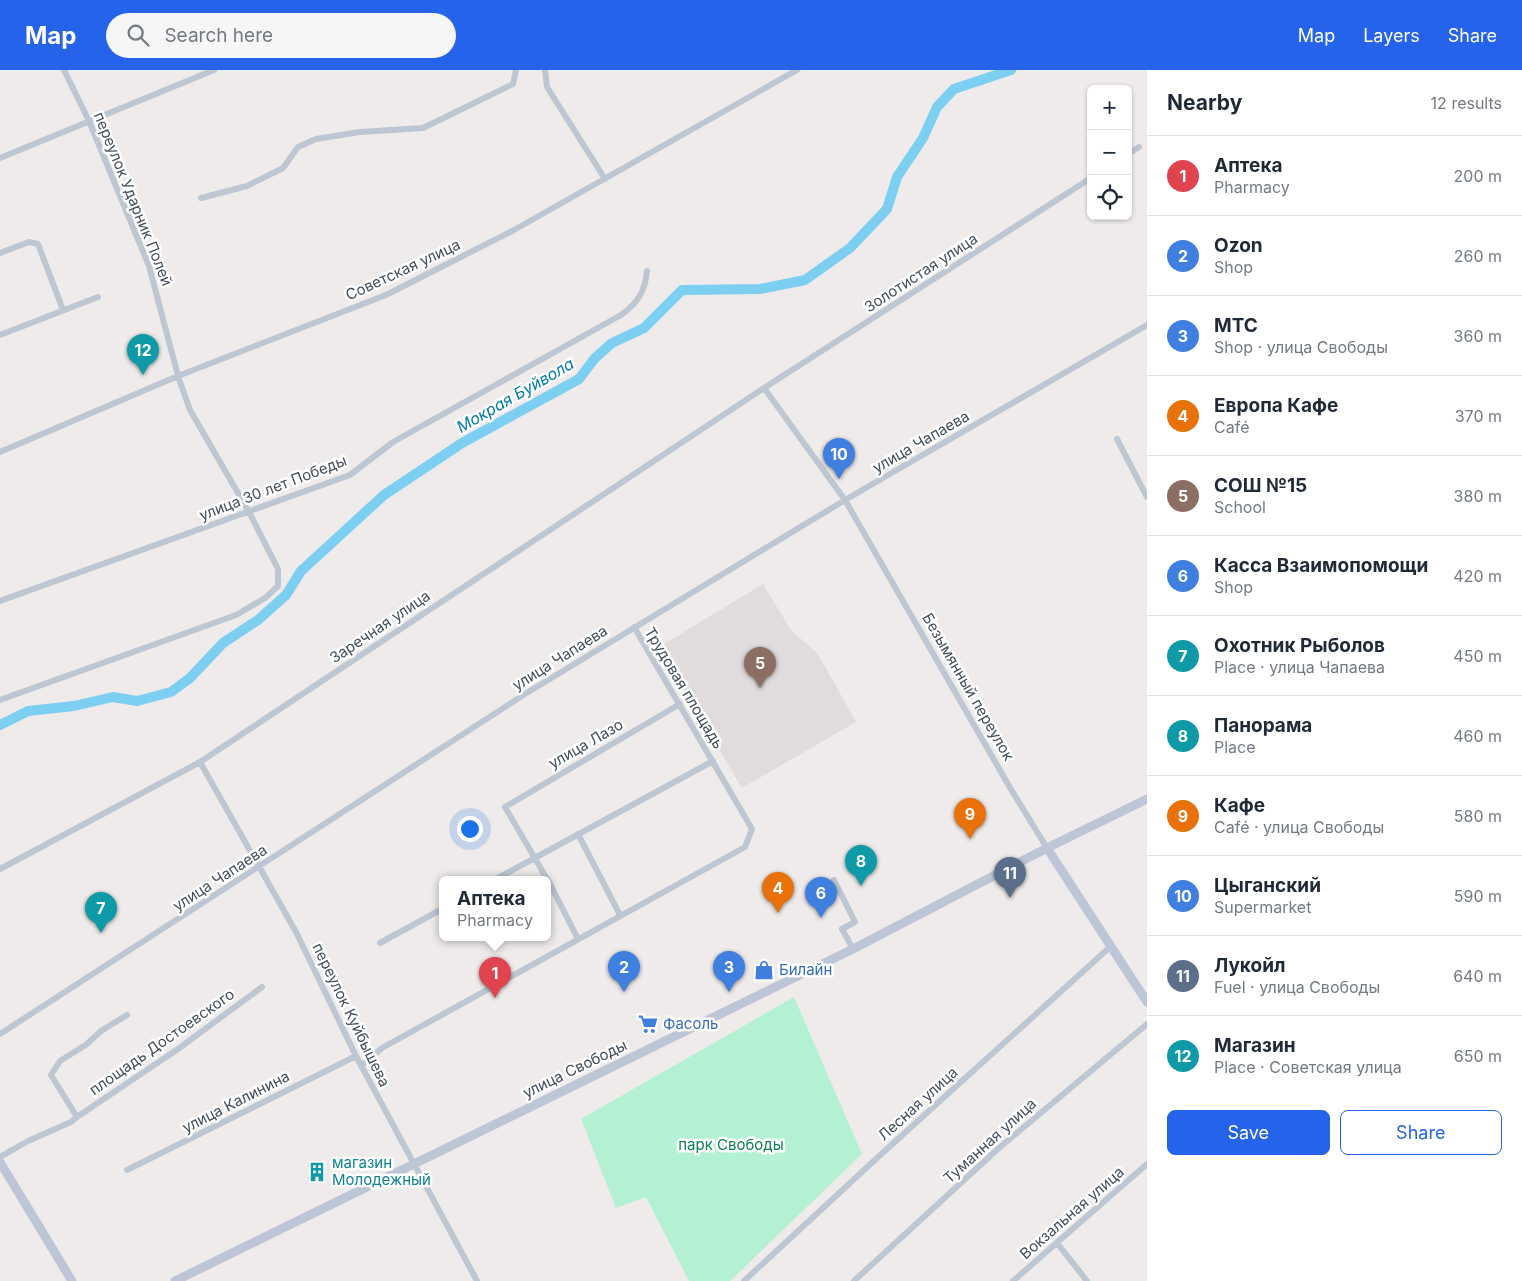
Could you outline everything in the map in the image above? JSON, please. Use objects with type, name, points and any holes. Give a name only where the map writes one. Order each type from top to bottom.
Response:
[{"type":"main road","name":"улица Свободы","points":[[175,1281],[853,949],[1047,848],[1147,799]]},
{"type":"main road","name":"Безымянный переулок","points":[[1047,848],[1147,1002]]},
{"type":"main road","points":[[0,1162],[72,1281]]},
{"type":"street","name":"переулок Ударник Полей","points":[[0,700],[236,615],[265,598],[278,586],[278,570],[249,512],[190,410],[178,376],[149,266],[90,121],[64,70]]},
{"type":"street","points":[[0,158],[214,70]]},
{"type":"street","points":[[201,198],[246,186],[283,168],[298,147],[316,139],[360,132],[423,128],[513,84],[516,70]]},
{"type":"street","points":[[545,70],[547,87],[605,179]]},
{"type":"street","name":"Советская улица","points":[[0,452],[178,376],[386,295],[514,230],[797,70]]},
{"type":"street","points":[[1132,151],[1139,147]]},
{"type":"street","name":"Золотистая улица","points":[[764,388],[1087,181]]},
{"type":"street","points":[[0,253],[29,242],[38,244],[63,310]]},
{"type":"street","name":"улица 30 лет Победы","points":[[0,601],[350,475],[393,442],[604,327],[635,305],[646,285],[647,270]]},
{"type":"street","points":[[0,335],[98,297]]},
{"type":"street","name":"улица Чапаева","points":[[0,1034],[524,694],[845,500],[1147,325]]},
{"type":"street","name":"Безымянный переулок","points":[[764,388],[845,500],[1009,786],[1047,848]]},
{"type":"street","name":"Заречная улица","points":[[0,869],[200,762],[764,388]]},
{"type":"street","points":[[1117,439],[1147,497]]},
{"type":"street","name":"Трудовая площадь","points":[[578,939],[745,846],[752,829],[634,627]]},
{"type":"street","name":"улица Лазо","points":[[536,857],[506,807],[680,704]]},
{"type":"street","name":"Трудовая площадь","points":[[501,876],[713,761]]},
{"type":"street","name":"переулок Куйбышева","points":[[200,762],[296,932],[361,1066],[478,1281]]},
{"type":"street","points":[[578,834],[620,915]]},
{"type":"street","points":[[536,857],[545,876]]},
{"type":"street","points":[[834,880],[855,922],[842,929],[853,949]]},
{"type":"street","points":[[361,1066],[382,1048],[578,939],[551,888]]},
{"type":"street","points":[[380,943],[439,911]]},
{"type":"street","name":"Лесная улица","points":[[744,1281],[876,1158],[1110,947]]},
{"type":"street","name":"площадь Достоевского","points":[[0,1157],[28,1141],[71,1122],[171,1054],[262,987]]},
{"type":"street","points":[[77,1117],[51,1075],[60,1061],[87,1044],[101,1031],[127,1015]]},
{"type":"street","name":"Туманная улица","points":[[854,1281],[1000,1147],[1147,1024]]},
{"type":"street","name":"улица Калинина","points":[[128,1170],[356,1056]]},
{"type":"street","name":"Вокзальная улица","points":[[1013,1281],[1147,1164]]},
{"type":"street","points":[[1057,1243],[1087,1281]]},
{"type":"shaded area","points":[[763,584],[791,630],[818,654],[856,722],[742,788],[659,647]]},
{"type":"green space","name":"парк Свободы","points":[[794,997],[862,1154],[730,1281],[689,1281],[646,1197],[616,1208],[581,1119]]},
{"type":"waterway","name":"Мокрая Буйвола","points":[[0,725],[28,711],[74,706],[113,697],[137,701],[171,692],[190,678],[223,643],[258,620],[286,595],[301,571],[384,495],[462,443],[579,379],[595,358],[612,343],[644,328],[682,290],[760,289],[805,280],[850,248],[887,209],[897,177],[923,138],[937,107],[954,89],[1011,70]]},
{"type":"place","name":"Магазин","points":[[143,375]]},
{"type":"place","name":"Цыганский","points":[[839,479]]},
{"type":"place","name":"СОШ №15","points":[[760,688]]},
{"type":"place","name":"Кафе","points":[[970,839]]},
{"type":"place","name":"Панорама","points":[[861,886]]},
{"type":"place","name":"Лукойл","points":[[1010,898]]},
{"type":"place","name":"Европа Кафе","points":[[778,913]]},
{"type":"place","name":"Касса Взаимопомощи","points":[[821,918]]},
{"type":"place","name":"Охотник Рыболов","points":[[101,933]]},
{"type":"place","name":"Билайн","points":[[764,970]]},
{"type":"place","name":"Ozon","points":[[624,992]]},
{"type":"place","name":"МТС","points":[[729,992]]},
{"type":"place","name":"Аптека","points":[[495,998]]},
{"type":"place","name":"Фасоль","points":[[648,1024]]},
{"type":"place","name":"магазин Молодежный","points":[[317,1172]]}]
